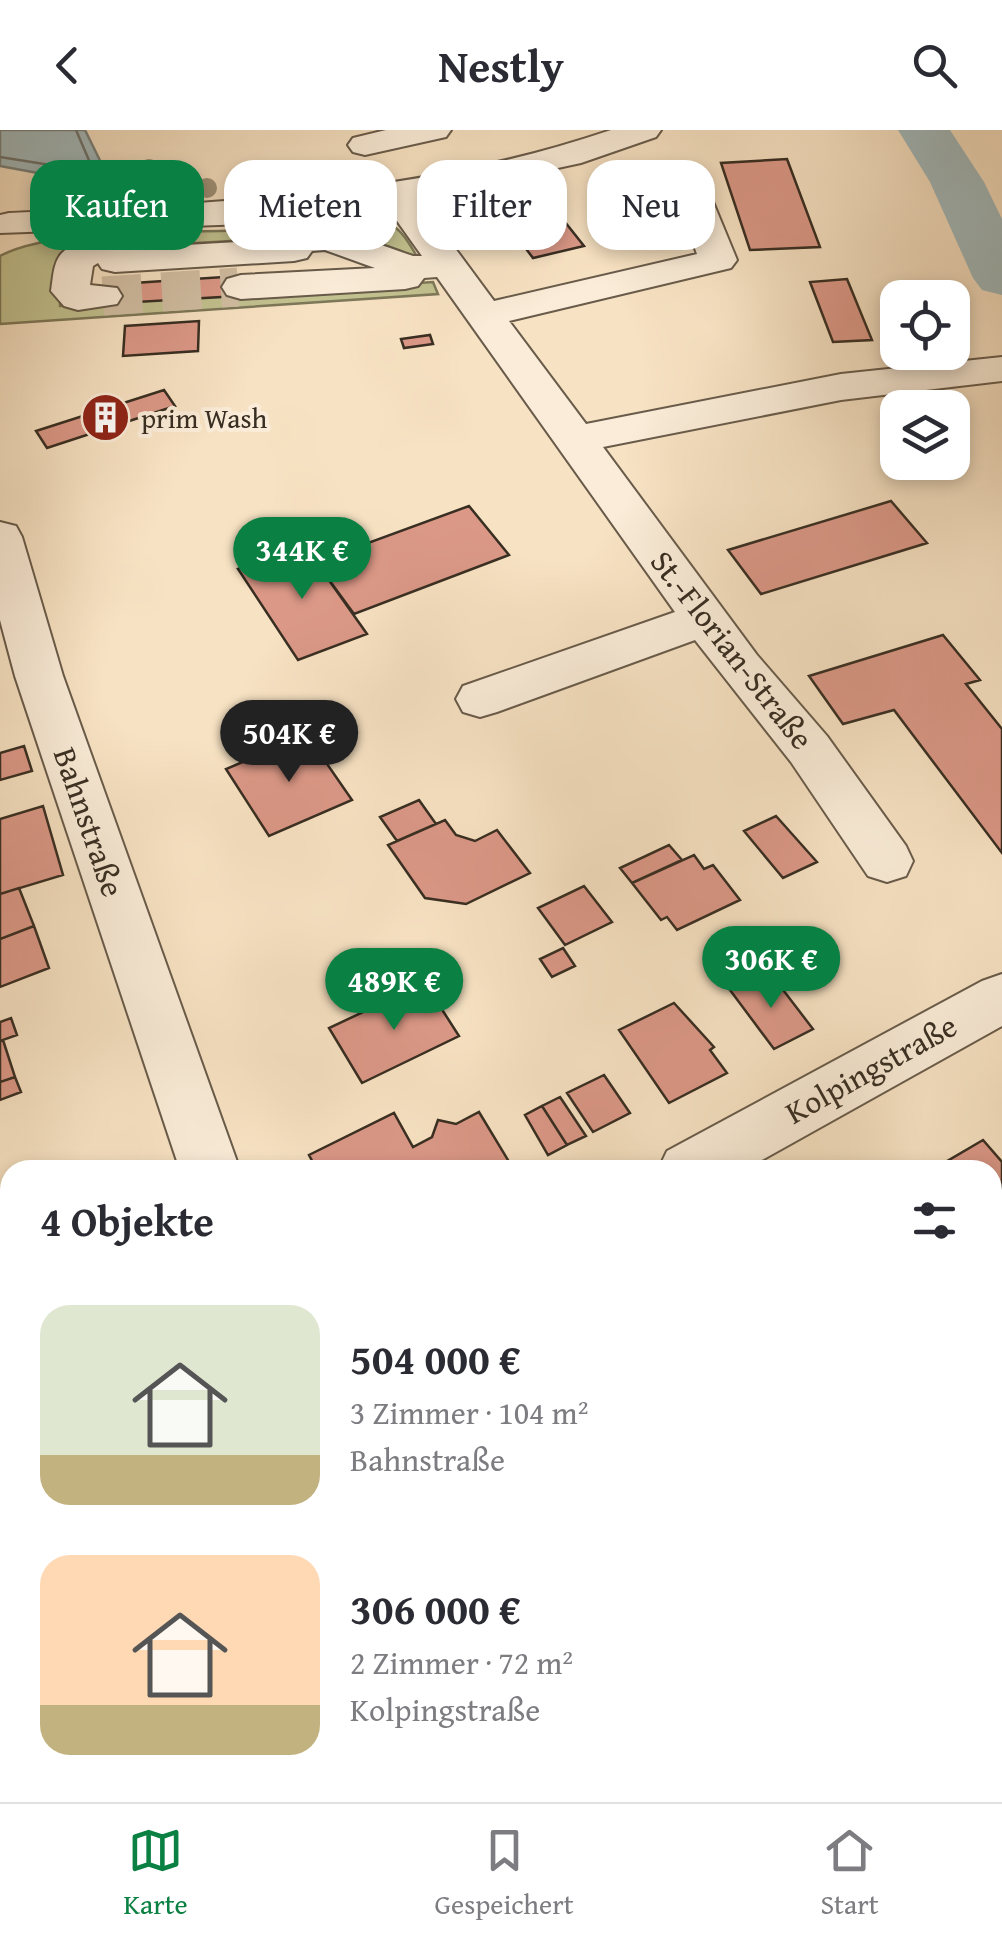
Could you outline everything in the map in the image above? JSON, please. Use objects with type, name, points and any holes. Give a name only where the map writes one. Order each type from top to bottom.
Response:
[{"type":"street","points":[[365,145],[434,130]]},
{"type":"street","points":[[397,192],[569,156],[644,130]]},
{"type":"street","name":"St.-Florian-Straße","points":[[397,195],[704,618],[809,750],[886,861]]},
{"type":"street","points":[[3,224],[224,214]]},
{"type":"street","points":[[353,280],[324,258],[302,250],[101,279],[78,298],[70,291],[75,262],[89,252],[329,239],[410,268],[452,270]]},
{"type":"street","points":[[484,315],[718,260],[714,250]]},
{"type":"street","points":[[238,287],[452,270]]},
{"type":"street","points":[[576,440],[756,399],[941,373],[1002,369]]},
{"type":"street","name":"Bahnstraße","points":[[0,537],[39,676],[206,1160]]},
{"type":"street","points":[[480,698],[704,618]]},
{"type":"street","name":"Kolpingstraße","points":[[706,1160],[1002,998]]},
{"type":"green space","points":[[397,228],[421,264],[378,250],[397,250]]},
{"type":"green space","points":[[204,231],[224,231],[224,241],[204,242]]},
{"type":"green space","points":[[23,247],[77,250],[61,262],[60,306],[433,282],[438,294],[0,324],[0,256]]},
{"type":"water","points":[[0,130],[85,130],[100,160],[30,160],[30,172],[0,166]]},
{"type":"building","points":[[787,159],[820,247],[750,250],[721,163]]},
{"type":"building","points":[[567,225],[584,246],[567,250]]},
{"type":"building","points":[[527,250],[567,250],[533,258]]},
{"type":"building","points":[[238,276],[238,296],[103,304],[104,285]]},
{"type":"building","points":[[847,279],[872,340],[833,342],[810,282]]},
{"type":"building","points":[[199,321],[198,351],[123,356],[125,326]]},
{"type":"building","points":[[430,335],[433,344],[404,348],[401,339]]},
{"type":"building","name":"prim Wash","points":[[164,390],[175,406],[47,448],[36,431]]},
{"type":"building","points":[[891,501],[927,543],[761,594],[728,550]]},
{"type":"building","points":[[469,506],[509,555],[354,614],[316,562]]},
{"type":"building","points":[[304,545],[367,634],[298,660],[238,569]]},
{"type":"building","points":[[943,635],[980,680],[966,684],[1002,729],[1002,853],[894,710],[843,724],[809,676]]},
{"type":"building","points":[[307,735],[352,800],[269,836],[226,769]]},
{"type":"building","points":[[24,746],[32,771],[0,780],[0,753]]},
{"type":"building","points":[[419,800],[436,824],[397,841],[380,817]]},
{"type":"building","points":[[43,806],[63,875],[0,894],[0,819]]},
{"type":"building","points":[[776,816],[817,862],[783,878],[744,831]]},
{"type":"building","points":[[445,820],[456,835],[475,841],[497,830],[530,873],[466,904],[425,898],[388,845]]},
{"type":"building","points":[[669,845],[682,860],[632,883],[620,868]]},
{"type":"building","points":[[694,855],[704,869],[713,865],[740,900],[677,930],[667,917],[661,920],[632,883]]},
{"type":"building","points":[[584,886],[612,922],[565,945],[538,908]]},
{"type":"building","points":[[19,888],[34,926],[0,939],[0,894]]},
{"type":"building","points":[[34,926],[49,968],[0,987],[0,939]]},
{"type":"building","points":[[563,948],[575,966],[552,977],[540,959]]},
{"type":"building","points":[[749,975],[760,990],[777,982],[813,1029],[774,1049],[727,986]]},
{"type":"building","points":[[425,983],[459,1036],[362,1083],[329,1028]]},
{"type":"building","points":[[674,1003],[714,1047],[710,1050],[727,1073],[669,1103],[619,1030]]},
{"type":"building","points":[[11,1018],[17,1035],[0,1041],[0,1022]]},
{"type":"building","points":[[3,1040],[15,1077],[0,1082],[0,1041]]},
{"type":"building","points":[[604,1075],[630,1113],[593,1132],[567,1093]]},
{"type":"building","points":[[15,1077],[21,1092],[0,1100],[0,1082]]},
{"type":"building","points":[[560,1097],[586,1136],[567,1145],[542,1106]]},
{"type":"building","points":[[542,1106],[567,1145],[548,1155],[525,1115]]},
{"type":"building","points":[[479,1112],[508,1160],[312,1160],[309,1155],[394,1113],[413,1147],[432,1137],[438,1120],[456,1124]]},
{"type":"building","points":[[983,1140],[1000,1160],[949,1160]]},
{"type":"waterway","points":[[924,130],[957,182],[1002,278]]},
{"type":"tunnel","points":[[103,296],[238,287]]},
{"type":"place","name":"prim Wash","points":[[106,418]]}]
